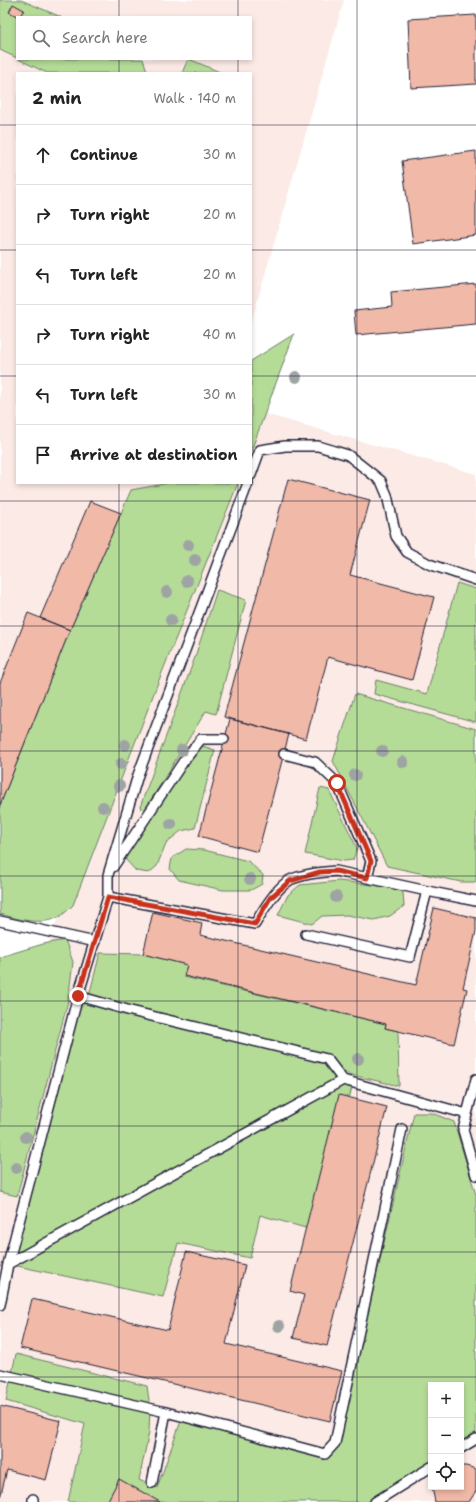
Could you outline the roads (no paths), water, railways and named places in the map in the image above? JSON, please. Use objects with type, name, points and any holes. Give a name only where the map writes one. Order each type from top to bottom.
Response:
[{"type":"lane","points":[[252,472],[260,450],[285,446],[318,446],[348,454],[381,481],[387,495],[396,536],[407,552],[429,564],[476,580]]},
{"type":"lane","points":[[0,1305],[4,1265],[78,996],[108,897],[108,875],[138,775],[248,484]]},
{"type":"lane","points":[[108,875],[183,762],[201,739],[224,739]]},
{"type":"lane","points":[[284,754],[315,762],[337,783],[371,861],[367,878]]},
{"type":"lane","points":[[108,897],[255,924],[270,898],[290,881],[320,872],[336,871],[476,900]]},
{"type":"lane","points":[[306,934],[410,957],[427,891]]},
{"type":"lane","points":[[0,920],[95,942]]},
{"type":"lane","points":[[78,996],[138,1013],[327,1059],[343,1080],[467,1114]]},
{"type":"lane","points":[[476,1079],[463,1130],[476,1175]]},
{"type":"lane","points":[[4,1265],[343,1080]]},
{"type":"lane","points":[[0,1374],[166,1412],[325,1454],[335,1443],[402,1129]]},
{"type":"lane","points":[[152,1484],[166,1412]]},
{"type":"lane","points":[[464,1446],[476,1439]]},
{"type":"lane","points":[[375,1502],[428,1469]]}]
